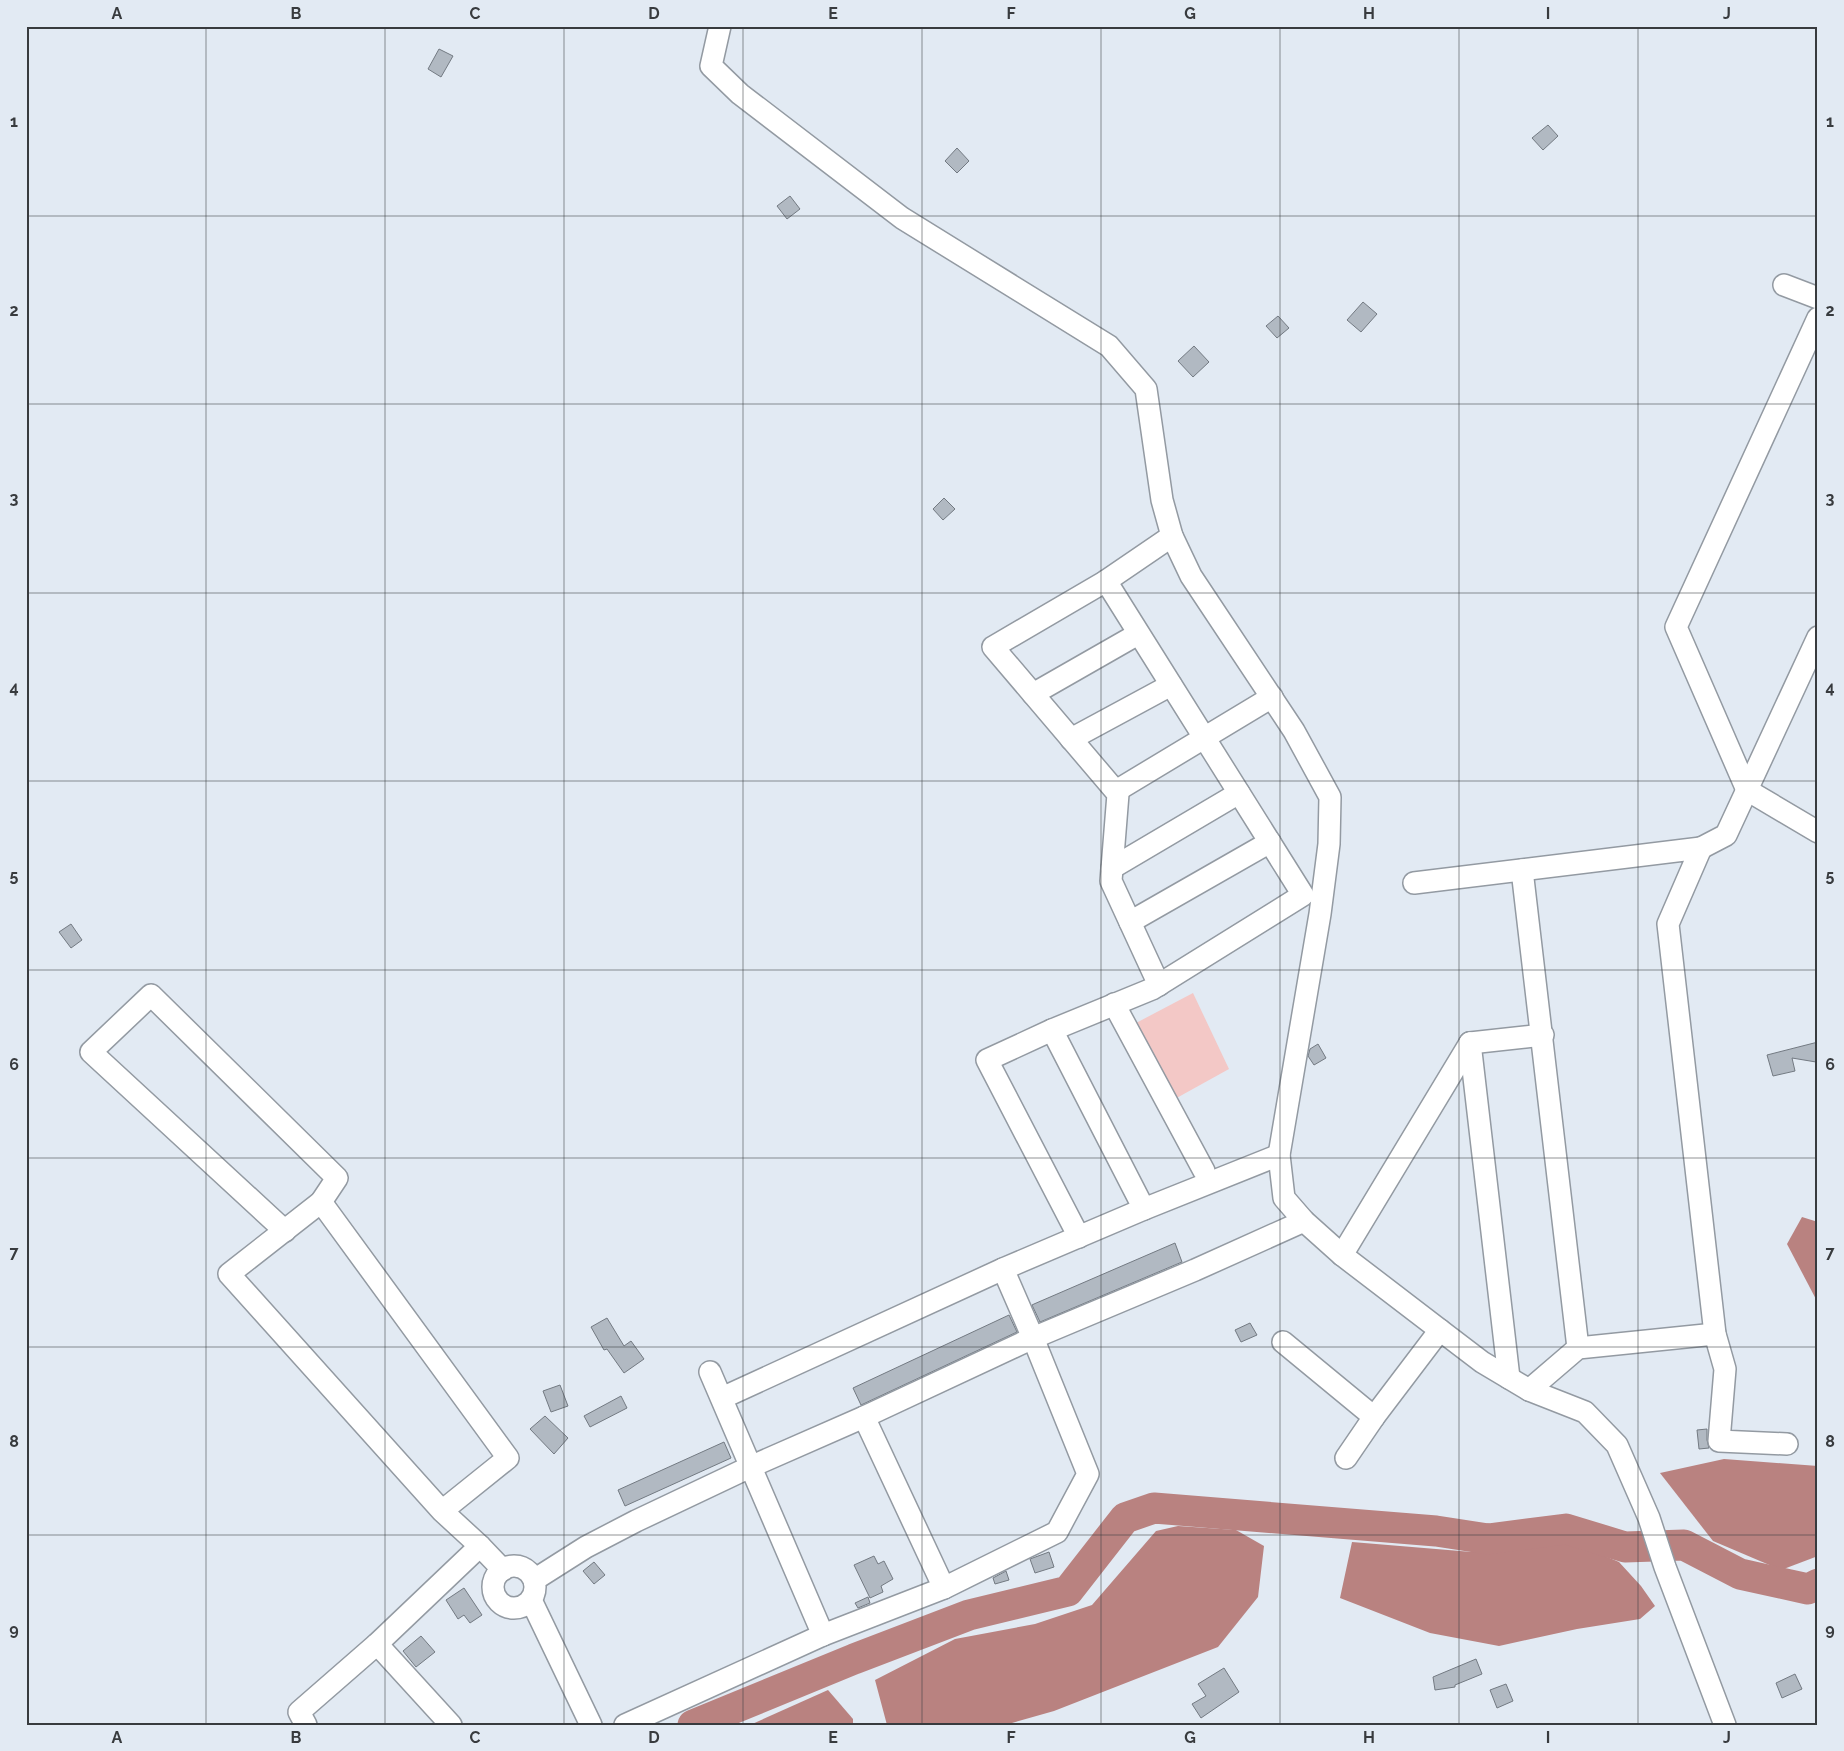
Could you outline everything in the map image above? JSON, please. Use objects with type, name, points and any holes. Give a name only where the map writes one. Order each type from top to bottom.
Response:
[{"type":"street","points":[[720,26],[711,66],[740,94],[902,218],[1109,346],[1146,389],[1162,500],[1172,536],[1191,576],[1294,731],[1330,797],[1329,844],[1320,914],[1279,1155],[1284,1198],[1304,1221],[1342,1255],[1482,1362],[1529,1390],[1586,1412],[1617,1445],[1649,1518],[1665,1567],[1725,1725]]},
{"type":"street","points":[[1784,285],[1818,298]]},
{"type":"street","points":[[1818,318],[1676,626],[1747,790],[1818,832]]},
{"type":"street","points":[[1159,985],[1111,881],[1118,794],[993,647],[1106,581],[1172,536]]},
{"type":"street","points":[[1078,1237],[987,1060],[1052,1030],[1159,985],[1303,895],[1106,581]]},
{"type":"street","points":[[1033,694],[1138,634]]},
{"type":"street","points":[[1414,883],[1701,848],[1726,835],[1818,636]]},
{"type":"street","points":[[1071,739],[1171,685]]},
{"type":"street","points":[[1116,791],[1272,697]]},
{"type":"street","points":[[1112,868],[1239,793]]},
{"type":"street","points":[[1130,922],[1270,842]]},
{"type":"street","points":[[1701,848],[1668,924],[1715,1334],[1725,1369],[1719,1441],[1787,1444]]},
{"type":"street","points":[[1522,870],[1543,1035],[1578,1348]]},
{"type":"street","points":[[285,1230],[91,1052],[151,996],[337,1178],[321,1202],[229,1274],[442,1511],[503,1570]]},
{"type":"street","points":[[1114,1004],[1204,1171]]},
{"type":"street","points":[[1052,1030],[1144,1209]]},
{"type":"street","points":[[1470,1043],[1543,1035]]},
{"type":"street","points":[[1342,1255],[1470,1043]]},
{"type":"street","points":[[1470,1043],[1508,1378]]},
{"type":"street","points":[[722,1398],[1002,1269],[1279,1155]]},
{"type":"street","points":[[321,1202],[508,1458],[442,1511]]},
{"type":"street","points":[[591,1725],[532,1590],[524,1569],[509,1567],[503,1570],[494,1581],[495,1596],[499,1602],[512,1608],[520,1607],[532,1590],[586,1547],[636,1521],[1034,1338],[1195,1270],[1304,1221]]},
{"type":"street","points":[[624,1725],[823,1636],[944,1588],[1057,1532],[1088,1474],[1034,1338],[1002,1269]]},
{"type":"street","points":[[1346,1458],[1374,1417],[1440,1330]]},
{"type":"street","points":[[1529,1390],[1578,1348],[1715,1334]]},
{"type":"street","points":[[1283,1342],[1374,1417]]},
{"type":"street","points":[[710,1372],[823,1636]]},
{"type":"street","points":[[864,1417],[944,1588]]},
{"type":"street","points":[[306,1725],[299,1712],[377,1644],[480,1546]]},
{"type":"street","points":[[377,1644],[452,1725]]},
{"type":"shaded area","points":[[1193,993],[1229,1069],[1173,1100],[1136,1023]]},
{"type":"shaded area","points":[[1802,1217],[1818,1222],[1818,1303],[1787,1244]]},
{"type":"shaded area","points":[[1724,1459],[1818,1466],[1818,1556],[1781,1570],[1713,1541],[1660,1473]]},
{"type":"shaded area","points":[[1178,1526],[1236,1530],[1264,1546],[1258,1597],[1218,1647],[1054,1711],[1005,1725],[887,1725],[875,1680],[955,1639],[1035,1624],[1092,1605],[1156,1531]]},
{"type":"shaded area","points":[[1352,1542],[1472,1552],[1572,1542],[1619,1562],[1641,1586],[1655,1606],[1640,1619],[1577,1629],[1499,1646],[1430,1633],[1340,1598]]},
{"type":"shaded area","points":[[828,1690],[853,1719],[853,1725],[750,1725]]},
{"type":"building","points":[[439,49],[453,56],[441,77],[428,69]]},
{"type":"building","points":[[1548,125],[1558,136],[1543,150],[1532,138]]},
{"type":"building","points":[[957,148],[969,161],[957,173],[945,161]]},
{"type":"building","points":[[790,196],[800,209],[787,219],[777,206]]},
{"type":"building","points":[[1363,302],[1377,314],[1361,332],[1347,320]]},
{"type":"building","points":[[1278,316],[1289,328],[1277,338],[1266,326]]},
{"type":"building","points":[[1194,346],[1209,362],[1193,377],[1178,361]]},
{"type":"building","points":[[944,498],[955,509],[943,520],[933,509]]},
{"type":"building","points":[[71,924],[82,940],[71,948],[59,932]]},
{"type":"building","points":[[1818,1042],[1816,1062],[1792,1058],[1795,1071],[1773,1076],[1767,1055]]},
{"type":"building","points":[[1318,1044],[1326,1058],[1314,1065],[1308,1056],[1310,1049]]},
{"type":"building","points":[[1175,1243],[1182,1262],[1040,1322],[1032,1305]]},
{"type":"building","points":[[1009,1315],[1017,1332],[861,1405],[853,1388]]},
{"type":"building","points":[[607,1318],[624,1346],[631,1341],[644,1359],[624,1373],[607,1349],[604,1350],[591,1327]]},
{"type":"building","points":[[1250,1323],[1257,1335],[1241,1342],[1235,1330]]},
{"type":"building","points":[[560,1385],[568,1406],[551,1412],[543,1391]]},
{"type":"building","points":[[621,1396],[627,1408],[590,1427],[584,1416]]},
{"type":"building","points":[[545,1416],[568,1438],[554,1454],[530,1429]]},
{"type":"building","points":[[1707,1429],[1709,1448],[1699,1449],[1697,1430]]},
{"type":"building","points":[[724,1442],[731,1458],[625,1506],[618,1490]]},
{"type":"building","points":[[1049,1552],[1054,1567],[1035,1573],[1030,1559]]},
{"type":"building","points":[[874,1556],[878,1564],[884,1561],[893,1579],[881,1586],[883,1592],[870,1598],[854,1565]]},
{"type":"building","points":[[594,1562],[605,1575],[594,1584],[583,1571]]},
{"type":"building","points":[[1006,1571],[1009,1580],[995,1584],[993,1578]]},
{"type":"building","points":[[464,1588],[482,1615],[470,1623],[464,1615],[458,1619],[446,1600]]},
{"type":"building","points":[[868,1597],[870,1603],[858,1608],[855,1603]]},
{"type":"building","points":[[421,1636],[435,1652],[416,1667],[403,1651]]},
{"type":"building","points":[[1476,1659],[1482,1674],[1455,1685],[1455,1687],[1435,1690],[1433,1677]]},
{"type":"building","points":[[1224,1668],[1239,1692],[1201,1718],[1192,1704],[1206,1696],[1198,1684]]},
{"type":"building","points":[[1795,1674],[1802,1689],[1782,1698],[1776,1683]]},
{"type":"building","points":[[1506,1684],[1513,1701],[1497,1708],[1490,1690]]},
{"type":"waterway","points":[[693,1725],[854,1659],[969,1615],[1068,1591],[1125,1518],[1154,1508],[1436,1531],[1488,1539],[1566,1529],[1625,1547],[1684,1545],[1740,1574],[1808,1589],[1818,1584]]}]
